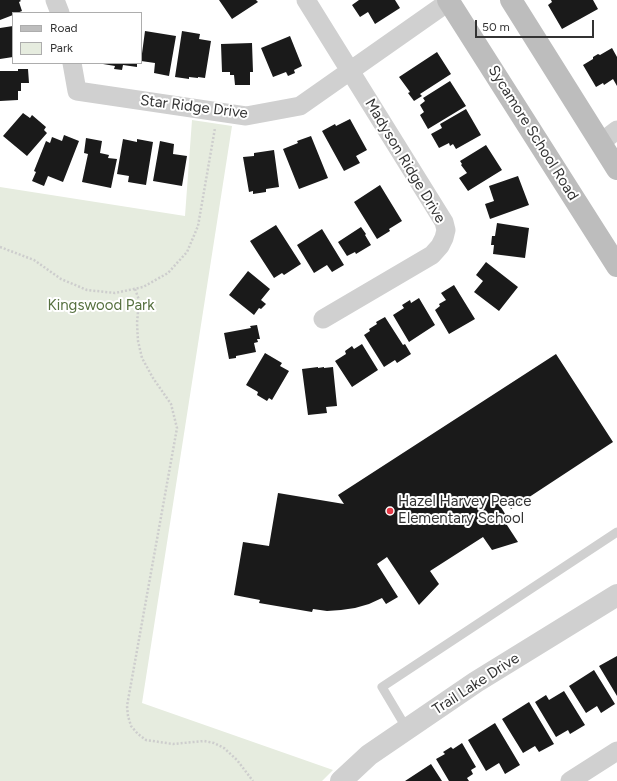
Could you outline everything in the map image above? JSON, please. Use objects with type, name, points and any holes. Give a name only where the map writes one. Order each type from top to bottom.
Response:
[{"type":"main road","name":"Sycamore School Road","points":[[450,0],[617,266]]},
{"type":"main road","points":[[511,0],[617,169]]},
{"type":"street","points":[[55,0],[60,12]]},
{"type":"street","name":"Madyson Ridge Drive","points":[[306,0],[444,222],[446,230],[440,246],[432,255],[322,319]]},
{"type":"street","name":"Star Ridge Drive","points":[[72,64],[77,91],[246,116],[300,106],[450,0]]},
{"type":"street","points":[[600,143],[617,130]]},
{"type":"street","name":"Trail Lake Drive","points":[[341,781],[369,755],[476,682],[617,595]]},
{"type":"street","points":[[570,781],[617,751]]},
{"type":"lane","points":[[407,729],[382,687],[617,532]]},
{"type":"path","points":[[0,247],[34,260],[61,279],[87,290],[116,293],[143,287],[168,273],[187,252],[198,226],[218,112]]},
{"type":"path","points":[[135,289],[139,300],[137,323],[138,341],[142,358],[153,378],[171,404],[177,428],[127,706],[128,716],[131,726],[146,740],[172,744],[204,741],[214,743],[224,748],[237,760],[253,781]]},
{"type":"green space","name":"Kingswood Park","points":[[192,120],[232,126],[142,703],[333,770],[322,781],[0,781],[0,187],[185,216]]},
{"type":"building","points":[[0,0],[21,1],[19,2],[22,11],[12,12],[12,15],[0,20]]},
{"type":"building","points":[[219,0],[256,0],[258,2],[232,19]]},
{"type":"building","points":[[359,0],[395,0],[400,8],[375,24],[368,12],[360,17],[352,5]]},
{"type":"building","points":[[551,0],[593,0],[598,9],[562,29],[548,5],[552,2]]},
{"type":"building","points":[[12,26],[12,57],[0,59],[0,28]]},
{"type":"building","points":[[145,31],[176,36],[169,76],[154,73],[155,63],[142,61]]},
{"type":"building","points":[[182,31],[200,34],[199,39],[211,41],[205,78],[189,77],[189,79],[175,77]]},
{"type":"building","points":[[290,36],[302,66],[294,70],[295,73],[288,76],[286,72],[273,77],[261,48]]},
{"type":"building","points":[[252,43],[253,72],[250,72],[250,85],[235,85],[234,75],[230,75],[230,72],[222,72],[221,44]]},
{"type":"building","points":[[612,48],[617,57],[617,86],[613,79],[604,85],[603,83],[596,87],[583,65],[598,54],[600,55]]},
{"type":"building","points":[[437,52],[451,74],[420,94],[422,96],[414,101],[408,93],[410,92],[399,77]]},
{"type":"building","points":[[103,64],[137,64],[137,67],[123,65],[122,70],[114,69],[115,66]]},
{"type":"building","points":[[18,69],[28,69],[29,83],[21,83],[21,91],[18,91],[18,100],[0,101],[0,71],[18,71]]},
{"type":"building","points":[[450,81],[466,106],[428,129],[420,115],[424,112],[420,105],[425,101],[423,98]]},
{"type":"building","points":[[466,109],[481,135],[456,149],[453,144],[450,146],[449,143],[439,148],[431,134],[442,128],[440,124]]},
{"type":"building","points":[[23,113],[30,118],[32,115],[46,127],[44,130],[47,133],[27,156],[3,136]]},
{"type":"building","points":[[350,119],[367,150],[356,156],[360,163],[344,171],[322,131],[335,124],[336,126]]},
{"type":"building","points":[[64,135],[79,141],[63,182],[48,176],[44,186],[32,181],[36,172],[34,171],[46,141],[50,143],[52,137],[62,141]]},
{"type":"building","points":[[311,136],[328,178],[299,189],[283,149],[298,143],[297,141]]},
{"type":"building","points":[[86,138],[102,141],[100,153],[109,155],[108,158],[117,159],[111,188],[82,182],[88,154],[84,153]]},
{"type":"building","points":[[123,139],[137,142],[137,139],[153,142],[146,185],[128,182],[129,176],[117,174]]},
{"type":"building","points":[[160,141],[174,144],[173,154],[187,156],[182,186],[153,181]]},
{"type":"building","points":[[486,145],[502,170],[468,191],[459,178],[467,173],[460,161]]},
{"type":"building","points":[[274,150],[279,187],[266,189],[266,192],[253,194],[253,191],[249,192],[243,157],[254,156],[254,153]]},
{"type":"building","points":[[518,176],[529,205],[490,219],[485,204],[494,201],[489,186]]},
{"type":"building","points":[[380,185],[402,221],[377,239],[354,202]]},
{"type":"building","points":[[497,223],[529,228],[525,258],[493,254],[494,245],[491,245],[492,236],[495,236]]},
{"type":"building","points":[[276,225],[301,264],[284,275],[282,273],[274,278],[250,241]]},
{"type":"building","points":[[361,227],[371,245],[356,254],[355,252],[347,256],[338,242]]},
{"type":"building","points":[[322,229],[344,265],[332,272],[327,265],[314,273],[297,245]]},
{"type":"building","points":[[486,262],[518,287],[499,311],[474,292],[483,281],[476,275]]},
{"type":"building","points":[[248,271],[270,289],[261,300],[266,304],[261,309],[259,308],[254,315],[229,295]]},
{"type":"building","points":[[454,285],[475,319],[449,334],[435,310],[440,306],[439,304],[446,300],[441,293]]},
{"type":"building","points":[[419,298],[435,325],[409,342],[393,315],[404,308],[402,305],[410,300],[411,303]]},
{"type":"building","points":[[385,317],[403,345],[405,344],[411,354],[397,363],[395,360],[384,367],[364,335],[370,331],[369,329],[377,324],[376,322]]},
{"type":"building","points":[[257,325],[260,339],[257,339],[258,342],[254,343],[256,352],[229,359],[224,333],[251,328],[250,326]]},
{"type":"building","points":[[362,344],[378,370],[352,387],[335,361],[346,354],[345,351],[352,346],[354,349]]},
{"type":"building","points":[[265,353],[282,363],[280,366],[289,371],[272,400],[269,398],[267,401],[257,395],[258,392],[246,385]]},
{"type":"building","points":[[556,354],[613,442],[511,509],[503,497],[497,501],[509,520],[505,522],[518,542],[492,550],[483,537],[430,571],[439,584],[419,605],[387,557],[377,564],[398,597],[386,604],[382,598],[355,608],[327,611],[313,609],[312,612],[259,603],[260,600],[234,595],[243,542],[269,546],[278,493],[344,504],[338,495]]},
{"type":"building","points":[[333,367],[337,406],[326,407],[327,413],[308,415],[302,369]]},
{"type":"building","points":[[617,656],[617,696],[599,666]]},
{"type":"building","points":[[594,670],[615,704],[601,713],[597,706],[586,713],[569,686]]},
{"type":"building","points":[[564,691],[585,725],[570,734],[568,730],[556,737],[535,702],[546,695],[549,700]]},
{"type":"building","points":[[529,702],[554,744],[539,752],[535,746],[523,753],[502,719]]},
{"type":"building","points":[[495,723],[520,765],[505,774],[499,763],[486,771],[468,740]]},
{"type":"building","points":[[462,743],[476,767],[471,770],[473,774],[467,778],[469,781],[449,781],[436,759],[445,754],[443,752],[451,747],[453,749]]},
{"type":"building","points":[[431,764],[442,781],[405,781]]},
{"type":"place","name":"Hazel Harvey Peace Elementary School","points":[[390,511]]}]
